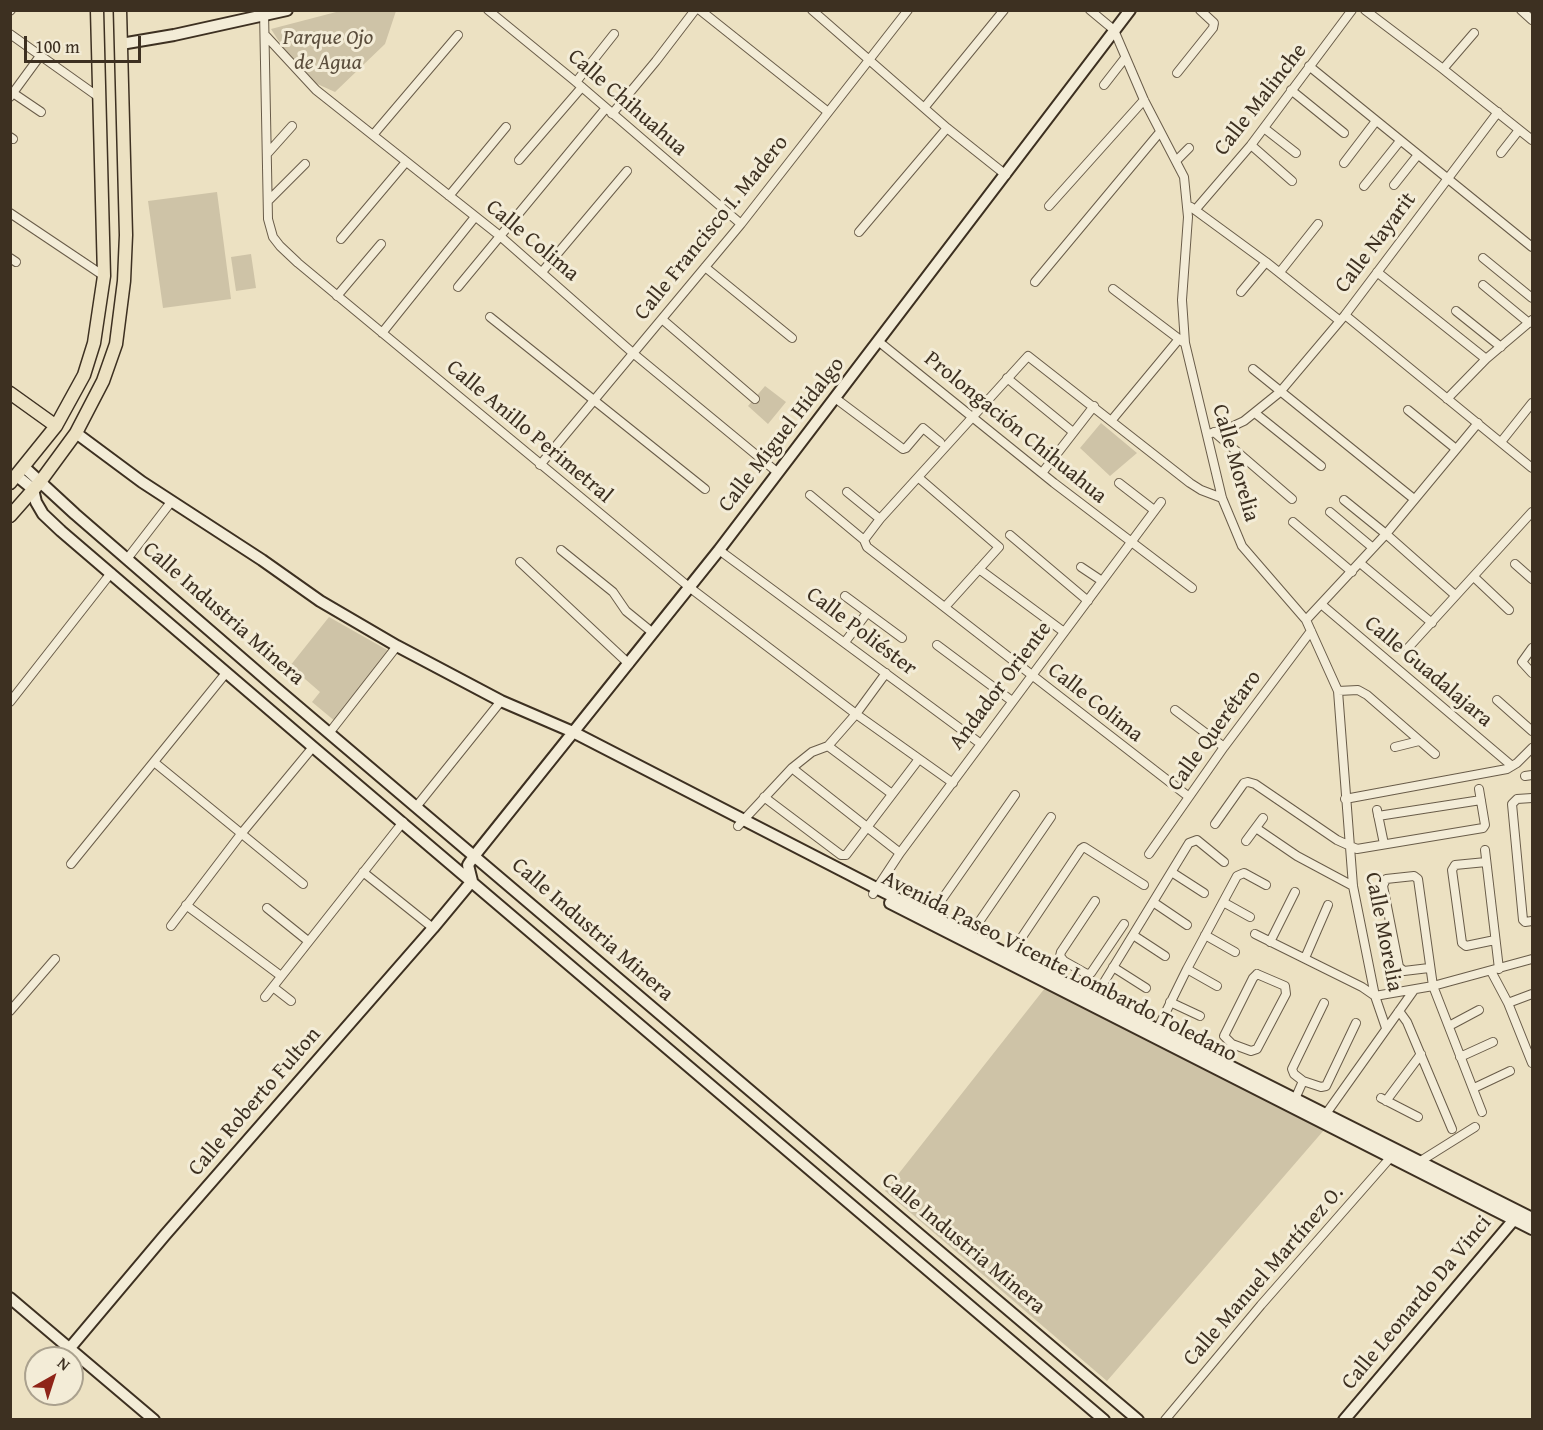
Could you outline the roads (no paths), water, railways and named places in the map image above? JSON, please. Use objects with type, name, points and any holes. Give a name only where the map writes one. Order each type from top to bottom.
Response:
[{"type":"main road","points":[[16,474],[56,426],[80,385],[88,365],[98,322],[104,276],[97,10]]},
{"type":"main road","points":[[10,516],[76,433],[103,381],[118,329],[124,281],[126,235],[120,10]]},
{"type":"main road","points":[[121,44],[174,35],[264,13],[287,10]]},
{"type":"main road","name":"Calle Miguel Hidalgo","points":[[474,856],[719,550],[1130,10]]},
{"type":"main road","points":[[10,393],[56,426]]},
{"type":"main road","name":"Avenida Paseo Vicente Lombardo Toledano","points":[[76,433],[171,502],[262,560],[320,601],[397,646],[501,701],[573,732],[741,824],[1053,982],[1323,1118],[1419,1162],[1517,1216],[1533,1229]]},
{"type":"main road","name":"Calle Industria Minera","points":[[16,474],[36,485],[75,514],[276,688],[1138,1419]]},
{"type":"main road","name":"Calle Industria Minera","points":[[36,485],[43,514],[61,531],[1104,1419]]},
{"type":"main road","points":[[61,531],[64,521],[75,514]]},
{"type":"main road","points":[[264,704],[276,688]]},
{"type":"main road","points":[[472,881],[468,865],[474,856]]},
{"type":"main road","name":"Calle Roberto Fulton","points":[[72,1346],[472,881]]},
{"type":"main road","name":"Avenida Paseo Vicente Lombardo Toledano","points":[[874,891],[1012,955],[1053,982],[1095,997],[1223,1063],[1294,1100],[1390,1158],[1517,1216],[1533,1218]]},
{"type":"main road","name":"Calle Leonardo Da Vinci","points":[[1344,1419],[1517,1216]]},
{"type":"main road","points":[[10,1298],[66,1346]]},
{"type":"main road","points":[[84,1361],[154,1419]]},
{"type":"street","name":"Calle Chihuahua","points":[[488,10],[741,224]]},
{"type":"street","points":[[458,287],[609,111],[656,61],[695,10]]},
{"type":"street","points":[[700,10],[828,112]]},
{"type":"street","points":[[812,10],[946,128],[1006,175]]},
{"type":"street","name":"Calle Francisco I. Madero","points":[[540,465],[741,224],[909,10]]},
{"type":"street","points":[[924,108],[1004,10]]},
{"type":"street","name":"Calle Morelia","points":[[1090,10],[1114,30],[1144,100],[1184,177],[1187,204],[1182,341],[1211,433],[1222,498],[1242,546],[1306,620],[1338,691],[1353,886],[1375,996],[1386,1028]]},
{"type":"street","points":[[1177,72],[1213,28],[1214,23],[1200,10]]},
{"type":"street","name":"Calle Malinche","points":[[1196,209],[1251,145],[1352,10]]},
{"type":"street","points":[[1365,10],[1533,140]]},
{"type":"street","name":"Calle Anillo Perimetral","points":[[264,13],[268,219],[273,237],[297,263],[689,587],[856,714],[953,783]]},
{"type":"street","points":[[1443,69],[1474,33]]},
{"type":"street","points":[[10,34],[100,98]]},
{"type":"street","points":[[519,160],[579,85],[614,34]]},
{"type":"street","points":[[373,135],[458,35]]},
{"type":"street","name":"Calle Colima","points":[[266,36],[316,90],[500,236],[634,354],[777,472]]},
{"type":"street","points":[[40,56],[12,95],[41,112]]},
{"type":"street","points":[[1104,85],[1125,58]]},
{"type":"street","points":[[1309,66],[1417,156],[1533,247]]},
{"type":"street","points":[[1291,90],[1344,133]]},
{"type":"street","points":[[1049,206],[1144,100]]},
{"type":"street","name":"Calle Nayarit","points":[[1211,433],[1229,428],[1255,413],[1280,392],[1342,318],[1498,112]]},
{"type":"street","points":[[1344,163],[1376,121]]},
{"type":"street","points":[[267,154],[292,126]]},
{"type":"street","points":[[449,196],[506,128]]},
{"type":"street","points":[[859,232],[946,128]]},
{"type":"street","points":[[1264,128],[1296,153]]},
{"type":"street","points":[[1501,153],[1519,129]]},
{"type":"street","points":[[1035,282],[1160,132]]},
{"type":"street","points":[[1364,186],[1400,141]]},
{"type":"street","points":[[1251,145],[1292,181]]},
{"type":"street","points":[[1177,160],[1189,148]]},
{"type":"street","points":[[1394,185],[1417,156]]},
{"type":"street","points":[[341,239],[406,162]]},
{"type":"street","points":[[268,201],[305,164]]},
{"type":"street","points":[[542,272],[627,171]]},
{"type":"street","points":[[1187,204],[1342,318],[1533,468]]},
{"type":"street","points":[[10,213],[104,276]]},
{"type":"street","points":[[382,333],[475,217]]},
{"type":"street","points":[[1280,272],[1318,224]]},
{"type":"street","points":[[337,296],[381,244]]},
{"type":"street","points":[[1483,258],[1533,298]]},
{"type":"street","points":[[1241,292],[1266,262]]},
{"type":"street","points":[[705,267],[792,338]]},
{"type":"street","points":[[1377,272],[1486,359]]},
{"type":"street","points":[[1448,399],[1486,359],[1531,322],[1483,285]]},
{"type":"street","points":[[1112,421],[1182,341],[1113,289]]},
{"type":"street","points":[[1456,311],[1501,347]]},
{"type":"street","points":[[490,317],[705,489]]},
{"type":"street","points":[[663,320],[755,399]]},
{"type":"street","name":"Prolongación Chihuahua","points":[[878,341],[1130,543],[1192,588]]},
{"type":"street","points":[[866,543],[880,519],[1029,356],[1190,483],[1222,498]]},
{"type":"street","points":[[1253,369],[1414,499]]},
{"type":"street","points":[[1007,378],[1073,432]]},
{"type":"street","points":[[835,398],[903,448],[906,448],[923,428],[940,442]]},
{"type":"street","points":[[1501,442],[1533,403]]},
{"type":"street","points":[[1042,473],[1094,406]]},
{"type":"street","points":[[1408,410],[1456,449]]},
{"type":"street","points":[[1255,413],[1321,466]]},
{"type":"street","points":[[1306,620],[1386,534],[1478,423]]},
{"type":"street","points":[[1211,433],[1292,499]]},
{"type":"street","points":[[919,478],[999,547],[945,607]]},
{"type":"street","points":[[1119,483],[1154,510]]},
{"type":"street","points":[[847,492],[880,519]]},
{"type":"street","name":"Calle Colima","points":[[810,495],[1031,676],[1189,797]]},
{"type":"street","points":[[1344,500],[1455,595]]},
{"type":"street","points":[[126,559],[171,502]]},
{"type":"street","name":"Andador Oriente","points":[[874,891],[900,852],[1161,502]]},
{"type":"street","points":[[1330,512],[1373,548]]},
{"type":"street","points":[[1408,648],[1533,512]]},
{"type":"street","points":[[1293,522],[1352,572]]},
{"type":"street","points":[[1010,535],[1088,601]]},
{"type":"street","points":[[561,550],[613,592],[627,611],[653,633]]},
{"type":"street","name":"Calle Poliéster","points":[[719,550],[981,744]]},
{"type":"street","points":[[520,562],[629,664]]},
{"type":"street","points":[[1360,563],[1432,623]]},
{"type":"street","points":[[1515,564],[1533,579]]},
{"type":"street","points":[[1081,567],[1102,581]]},
{"type":"street","points":[[980,568],[1064,632]]},
{"type":"street","points":[[10,702],[111,573]]},
{"type":"street","points":[[1474,577],[1509,610]]},
{"type":"street","points":[[845,596],[902,638]]},
{"type":"street","name":"Calle Guadalajara","points":[[1321,604],[1512,766]]},
{"type":"street","points":[[845,642],[867,613]]},
{"type":"street","name":"Calle Querétaro","points":[[1149,854],[1224,747],[1311,631]]},
{"type":"street","points":[[937,645],[1012,701]]},
{"type":"street","points":[[330,732],[397,646]]},
{"type":"street","points":[[1533,648],[1522,662],[1533,673]]},
{"type":"street","points":[[71,864],[226,673]]},
{"type":"street","points":[[741,824],[792,768],[812,752],[828,746],[886,674]]},
{"type":"street","points":[[1338,691],[1358,690],[1367,694],[1435,754]]},
{"type":"street","points":[[1497,700],[1533,731]]},
{"type":"street","points":[[416,807],[501,701]]},
{"type":"street","points":[[1175,710],[1224,747]]},
{"type":"street","points":[[1395,747],[1419,741]]},
{"type":"street","points":[[828,746],[892,794]]},
{"type":"street","points":[[171,926],[313,747]]},
{"type":"street","points":[[1345,799],[1507,769],[1532,749]]},
{"type":"street","points":[[764,797],[841,855],[848,854],[919,759]]},
{"type":"street","points":[[154,762],[303,884]]},
{"type":"street","points":[[792,768],[900,852]]},
{"type":"street","points":[[1215,824],[1244,783],[1248,782],[1255,784],[1337,840],[1357,849],[1483,828],[1485,825],[1479,789]]},
{"type":"street","points":[[932,916],[1015,795]]},
{"type":"street","points":[[1533,798],[1517,799],[1512,804],[1523,920],[1533,921]]},
{"type":"street","points":[[1384,844],[1378,813],[1481,800]]},
{"type":"street","points":[[970,935],[1052,817]]},
{"type":"street","points":[[1246,840],[1263,818]]},
{"type":"street","points":[[265,997],[403,822]]},
{"type":"street","points":[[1256,828],[1297,856],[1353,886]]},
{"type":"street","points":[[1095,997],[1173,873],[1189,843],[1197,840],[1224,862]]},
{"type":"street","points":[[1012,955],[1081,849],[1088,848],[1144,885]]},
{"type":"street","points":[[1485,850],[1495,940],[1495,970],[1533,1063]]},
{"type":"street","points":[[1486,862],[1455,865],[1452,870],[1462,943],[1466,946],[1495,940]]},
{"type":"street","points":[[363,872],[433,928]]},
{"type":"street","points":[[1173,873],[1203,893]]},
{"type":"street","points":[[1157,1030],[1237,876],[1244,873],[1266,885]]},
{"type":"street","points":[[1429,968],[1404,970],[1399,967],[1383,886],[1386,879],[1414,876],[1418,879],[1433,986],[1482,1112]]},
{"type":"street","points":[[1270,942],[1295,892]]},
{"type":"street","points":[[1095,901],[1061,952],[1060,956],[1064,961],[1087,974],[1091,973],[1124,924]]},
{"type":"street","points":[[1154,902],[1187,925]]},
{"type":"street","points":[[1222,902],[1250,917]]},
{"type":"street","points":[[186,905],[281,976]]},
{"type":"street","points":[[1305,958],[1328,905]]},
{"type":"street","points":[[267,908],[308,941]]},
{"type":"street","points":[[1255,934],[1375,996],[1433,986],[1533,959]]},
{"type":"street","points":[[1133,935],[1166,956]]},
{"type":"street","points":[[1205,935],[1235,952]]},
{"type":"street","points":[[10,1011],[55,959]]},
{"type":"street","points":[[1053,982],[1064,961]]},
{"type":"street","points":[[1113,967],[1146,987]]},
{"type":"street","points":[[1187,969],[1217,986]]},
{"type":"street","points":[[1255,975],[1285,986],[1286,994],[1257,1049],[1251,1051],[1232,1044],[1225,1039],[1225,1032],[1255,975]]},
{"type":"street","points":[[273,987],[291,1001]]},
{"type":"street","points":[[1323,1118],[1414,990]]},
{"type":"street","points":[[1508,1003],[1533,994]]},
{"type":"street","points":[[1170,1002],[1200,1016]]},
{"type":"street","points":[[1324,1003],[1292,1069],[1294,1074],[1303,1081],[1320,1087],[1326,1086],[1356,1023]]},
{"type":"street","points":[[1449,1026],[1479,1010]]},
{"type":"street","points":[[1399,1011],[1407,1022],[1452,1129]]},
{"type":"street","points":[[1460,1057],[1493,1042]]},
{"type":"street","points":[[1223,1063],[1232,1044]]},
{"type":"street","points":[[1418,1117],[1384,1100],[1420,1054]]},
{"type":"street","points":[[1474,1088],[1510,1071]]},
{"type":"street","points":[[1294,1100],[1303,1081]]},
{"type":"street","points":[[1419,1162],[1475,1127]]},
{"type":"street","name":"Calle Manuel Martínez O.","points":[[1165,1419],[1390,1158]]},
{"type":"park label","name":"Parque Ojo de Agua","points":[[328,50]]}]
